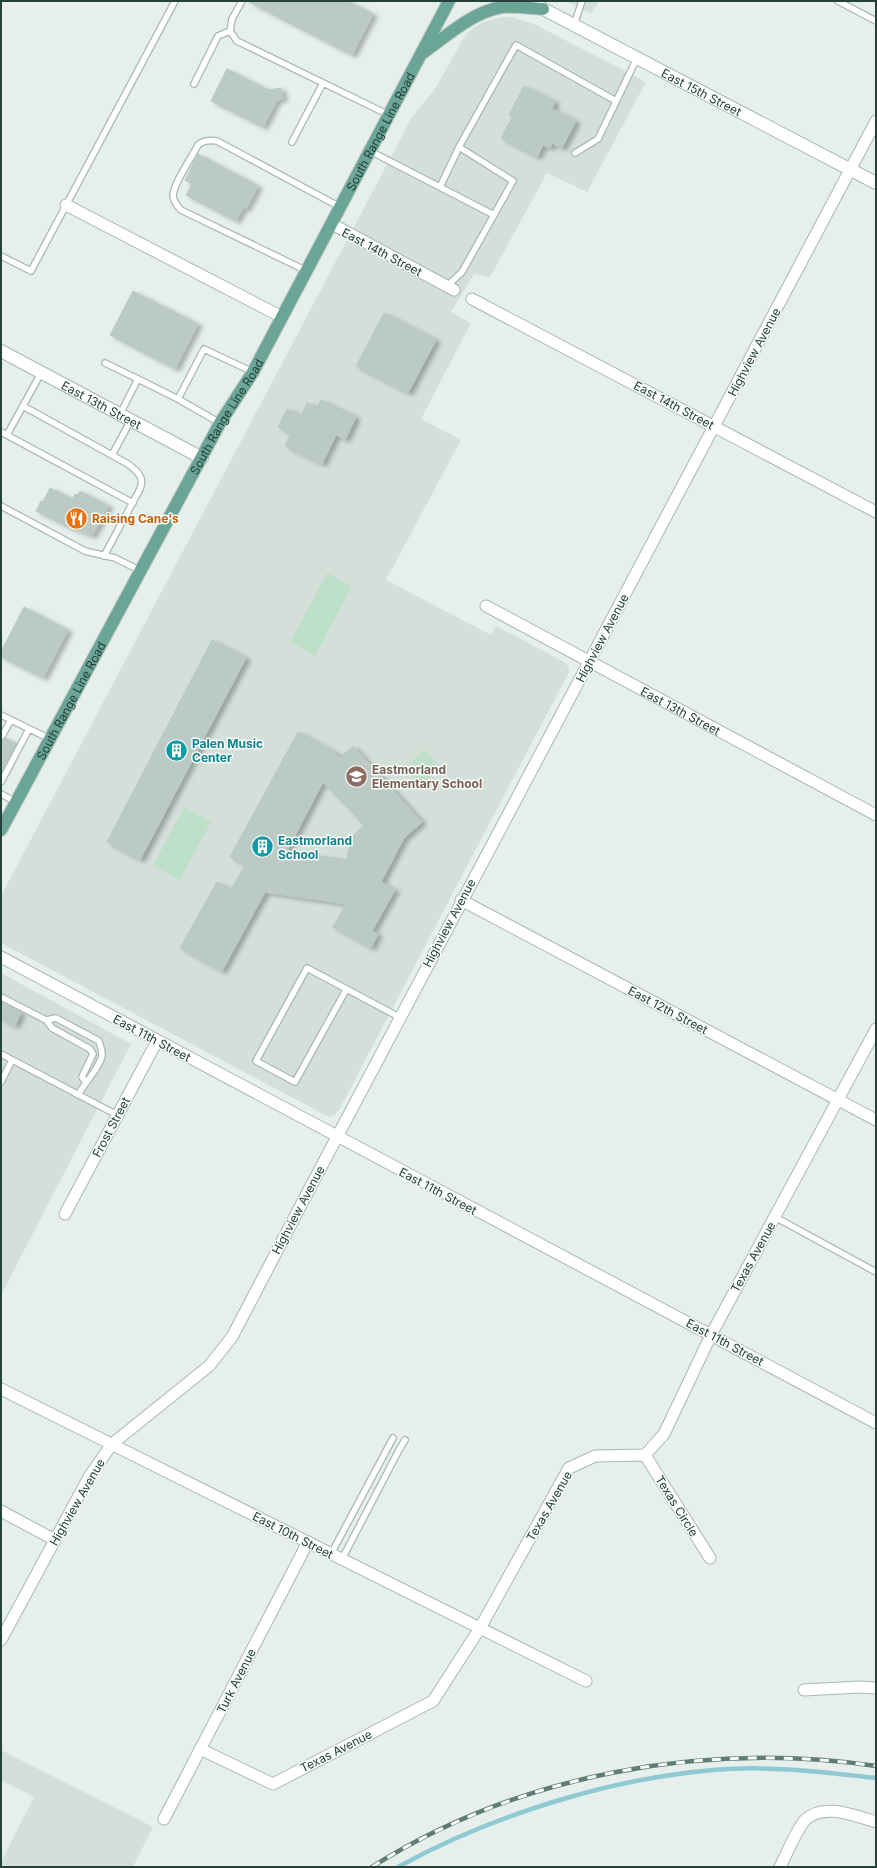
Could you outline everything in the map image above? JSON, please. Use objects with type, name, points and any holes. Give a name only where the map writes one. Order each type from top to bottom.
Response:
[{"type":"main road","name":"South Range Line Road","points":[[1,830],[220,423],[253,372],[449,1]]},
{"type":"main road","name":"East 15th Street","points":[[528,1],[540,5],[574,25],[876,183]]},
{"type":"main road","points":[[421,54],[470,20],[488,11],[502,8],[540,5]]},
{"type":"main road","name":"East 13th Street","points":[[1,351],[202,458]]},
{"type":"street","name":"Highview Avenue","points":[[2,1637],[89,1477],[112,1444],[209,1366],[232,1337],[399,1017],[590,661],[876,121]]},
{"type":"street","points":[[66,205],[282,317]]},
{"type":"street","name":"East 14th Street","points":[[332,224],[451,288]]},
{"type":"street","name":"East 14th Street","points":[[472,299],[876,512]]},
{"type":"street","name":"East 13th Street","points":[[486,606],[876,815]]},
{"type":"street","name":"East 12th Street","points":[[461,900],[876,1120]]},
{"type":"street","name":"East 11th Street","points":[[1,957],[876,1423]]},
{"type":"street","name":"Texas Avenue","points":[[200,1749],[272,1784],[433,1701],[480,1628],[569,1468],[596,1456],[645,1455],[664,1434],[711,1335],[876,1029]]},
{"type":"street","name":"Frost Street","points":[[66,1214],[157,1040]]},
{"type":"street","name":"East 10th Street","points":[[1,1389],[586,1681]]},
{"type":"street","name":"Texas Circle","points":[[645,1455],[710,1558]]},
{"type":"street","points":[[1,1511],[55,1540]]},
{"type":"street","name":"Turk Avenue","points":[[164,1819],[308,1542]]},
{"type":"street","points":[[804,1690],[859,1687],[876,1688]]},
{"type":"street","points":[[780,1867],[804,1821],[812,1815],[819,1812],[843,1813],[876,1822]]},
{"type":"lane","points":[[1,256],[31,272],[175,1]]},
{"type":"lane","points":[[242,1],[232,19],[230,31],[237,41],[389,115]]},
{"type":"lane","points":[[574,25],[582,1]]},
{"type":"lane","points":[[838,1],[876,21]]},
{"type":"lane","points":[[194,84],[218,36],[230,31]]},
{"type":"lane","points":[[440,187],[459,147],[516,45],[616,101]]},
{"type":"lane","points":[[575,153],[598,139],[637,58]]},
{"type":"lane","points":[[292,142],[323,83]]},
{"type":"lane","points":[[307,271],[181,210],[173,198],[177,183],[198,145],[209,140],[217,141],[341,207]]},
{"type":"lane","points":[[451,288],[462,272],[513,181],[459,147]]},
{"type":"lane","points":[[370,150],[494,215]]},
{"type":"lane","points":[[178,399],[204,349],[253,372]]},
{"type":"lane","points":[[105,363],[178,399],[220,423]]},
{"type":"lane","points":[[7,435],[41,373]]},
{"type":"lane","points":[[120,414],[138,379]]},
{"type":"lane","points":[[23,406],[132,467],[141,477],[142,485],[104,556]]},
{"type":"lane","points":[[112,455],[131,420]]},
{"type":"lane","points":[[1,432],[133,503]]},
{"type":"lane","points":[[1,506],[85,551],[122,561],[141,571]]},
{"type":"lane","points":[[1,715],[50,739]]},
{"type":"lane","points":[[2,736],[11,720]]},
{"type":"lane","points":[[1,782],[29,729]]},
{"type":"lane","points":[[1,794],[16,802]]},
{"type":"lane","points":[[346,990],[295,1082],[256,1061],[307,968],[399,1017]]},
{"type":"lane","points":[[1,997],[46,1020],[52,1028],[90,1049],[93,1054],[82,1077],[85,1081]]},
{"type":"lane","points":[[46,1020],[56,1018],[99,1041],[102,1055],[91,1078],[85,1081],[78,1095]]},
{"type":"lane","points":[[1,1054],[117,1115]]},
{"type":"lane","points":[[2,1080],[12,1060]]},
{"type":"lane","points":[[775,1217],[876,1272]]},
{"type":"lane","points":[[331,1554],[393,1438]]},
{"type":"lane","points":[[342,1559],[405,1440]]},
{"type":"shaded area","points":[[566,1],[599,1],[591,14]]},
{"type":"shaded area","points":[[502,17],[513,17],[536,25],[646,82],[587,192],[547,173],[490,277],[474,274],[451,312],[471,323],[421,419],[461,440],[386,580],[491,635],[496,626],[564,662],[569,667],[569,672],[339,1110],[334,1115],[329,1117],[1,943],[1,896],[412,117],[435,89],[466,34],[483,22]]},
{"type":"shaded area","points":[[1,973],[131,1044],[1,1295]]},
{"type":"shaded area","points":[[1,1750],[153,1827],[133,1867],[1,1867],[1,1862],[34,1797],[1,1780]]},
{"type":"green space","points":[[327,573],[352,586],[315,656],[290,642]]},
{"type":"green space","points":[[424,749],[441,767],[421,786],[404,769]]},
{"type":"green space","points":[[184,807],[211,822],[180,880],[153,866]]},
{"type":"building","points":[[247,1],[348,1],[373,14],[352,55]]},
{"type":"building","points":[[227,69],[268,90],[281,88],[283,99],[277,100],[263,127],[211,101]]},
{"type":"building","points":[[524,86],[555,102],[552,109],[576,121],[562,148],[552,143],[550,148],[543,145],[537,157],[501,138],[512,117],[509,115]]},
{"type":"building","points":[[198,154],[258,186],[246,209],[243,208],[236,221],[186,195],[192,184],[185,180]]},
{"type":"building","points":[[133,291],[198,324],[175,369],[110,335]]},
{"type":"building","points":[[384,313],[436,340],[408,393],[356,366]]},
{"type":"building","points":[[321,400],[356,417],[345,440],[336,435],[322,464],[285,446],[291,433],[278,427],[287,409],[301,416],[307,403],[317,407]]},
{"type":"building","name":"Raising Cane's","points":[[50,488],[73,499],[75,494],[78,495],[80,491],[109,506],[92,536],[68,527],[36,511],[41,501],[43,502]]},
{"type":"building","points":[[24,607],[68,630],[43,678],[1,657],[1,652]]},
{"type":"building","name":"Palen Music Center","points":[[212,640],[246,658],[140,860],[107,842]]},
{"type":"building","name":"Eastmorland School","points":[[298,732],[333,751],[340,758],[353,746],[422,822],[404,838],[381,882],[395,890],[372,931],[378,934],[371,948],[333,927],[346,904],[265,892],[222,971],[180,948],[217,882],[231,890],[245,865],[230,857]],"holes":[[[323,782],[364,825],[353,836],[350,842],[347,860],[287,851]]]},
{"type":"building","points":[[6,738],[16,744],[1,773],[1,740]]},
{"type":"building","points":[[1,1003],[21,1013],[15,1026],[1,1019]]},
{"type":"waterway","points":[[398,1867],[434,1849],[511,1816],[591,1791],[632,1782],[713,1770],[754,1768],[794,1770],[876,1778]]},
{"type":"railway","points":[[372,1867],[429,1835],[489,1808],[551,1788],[615,1772],[680,1762],[746,1758],[811,1759],[876,1766]]},
{"type":"place","name":"Raising Cane's","points":[[76,518]]},
{"type":"place","name":"Palen Music Center","points":[[176,750]]},
{"type":"place","name":"Eastmorland Elementary School","points":[[356,776]]},
{"type":"place","name":"Eastmorland School","points":[[263,847]]}]
